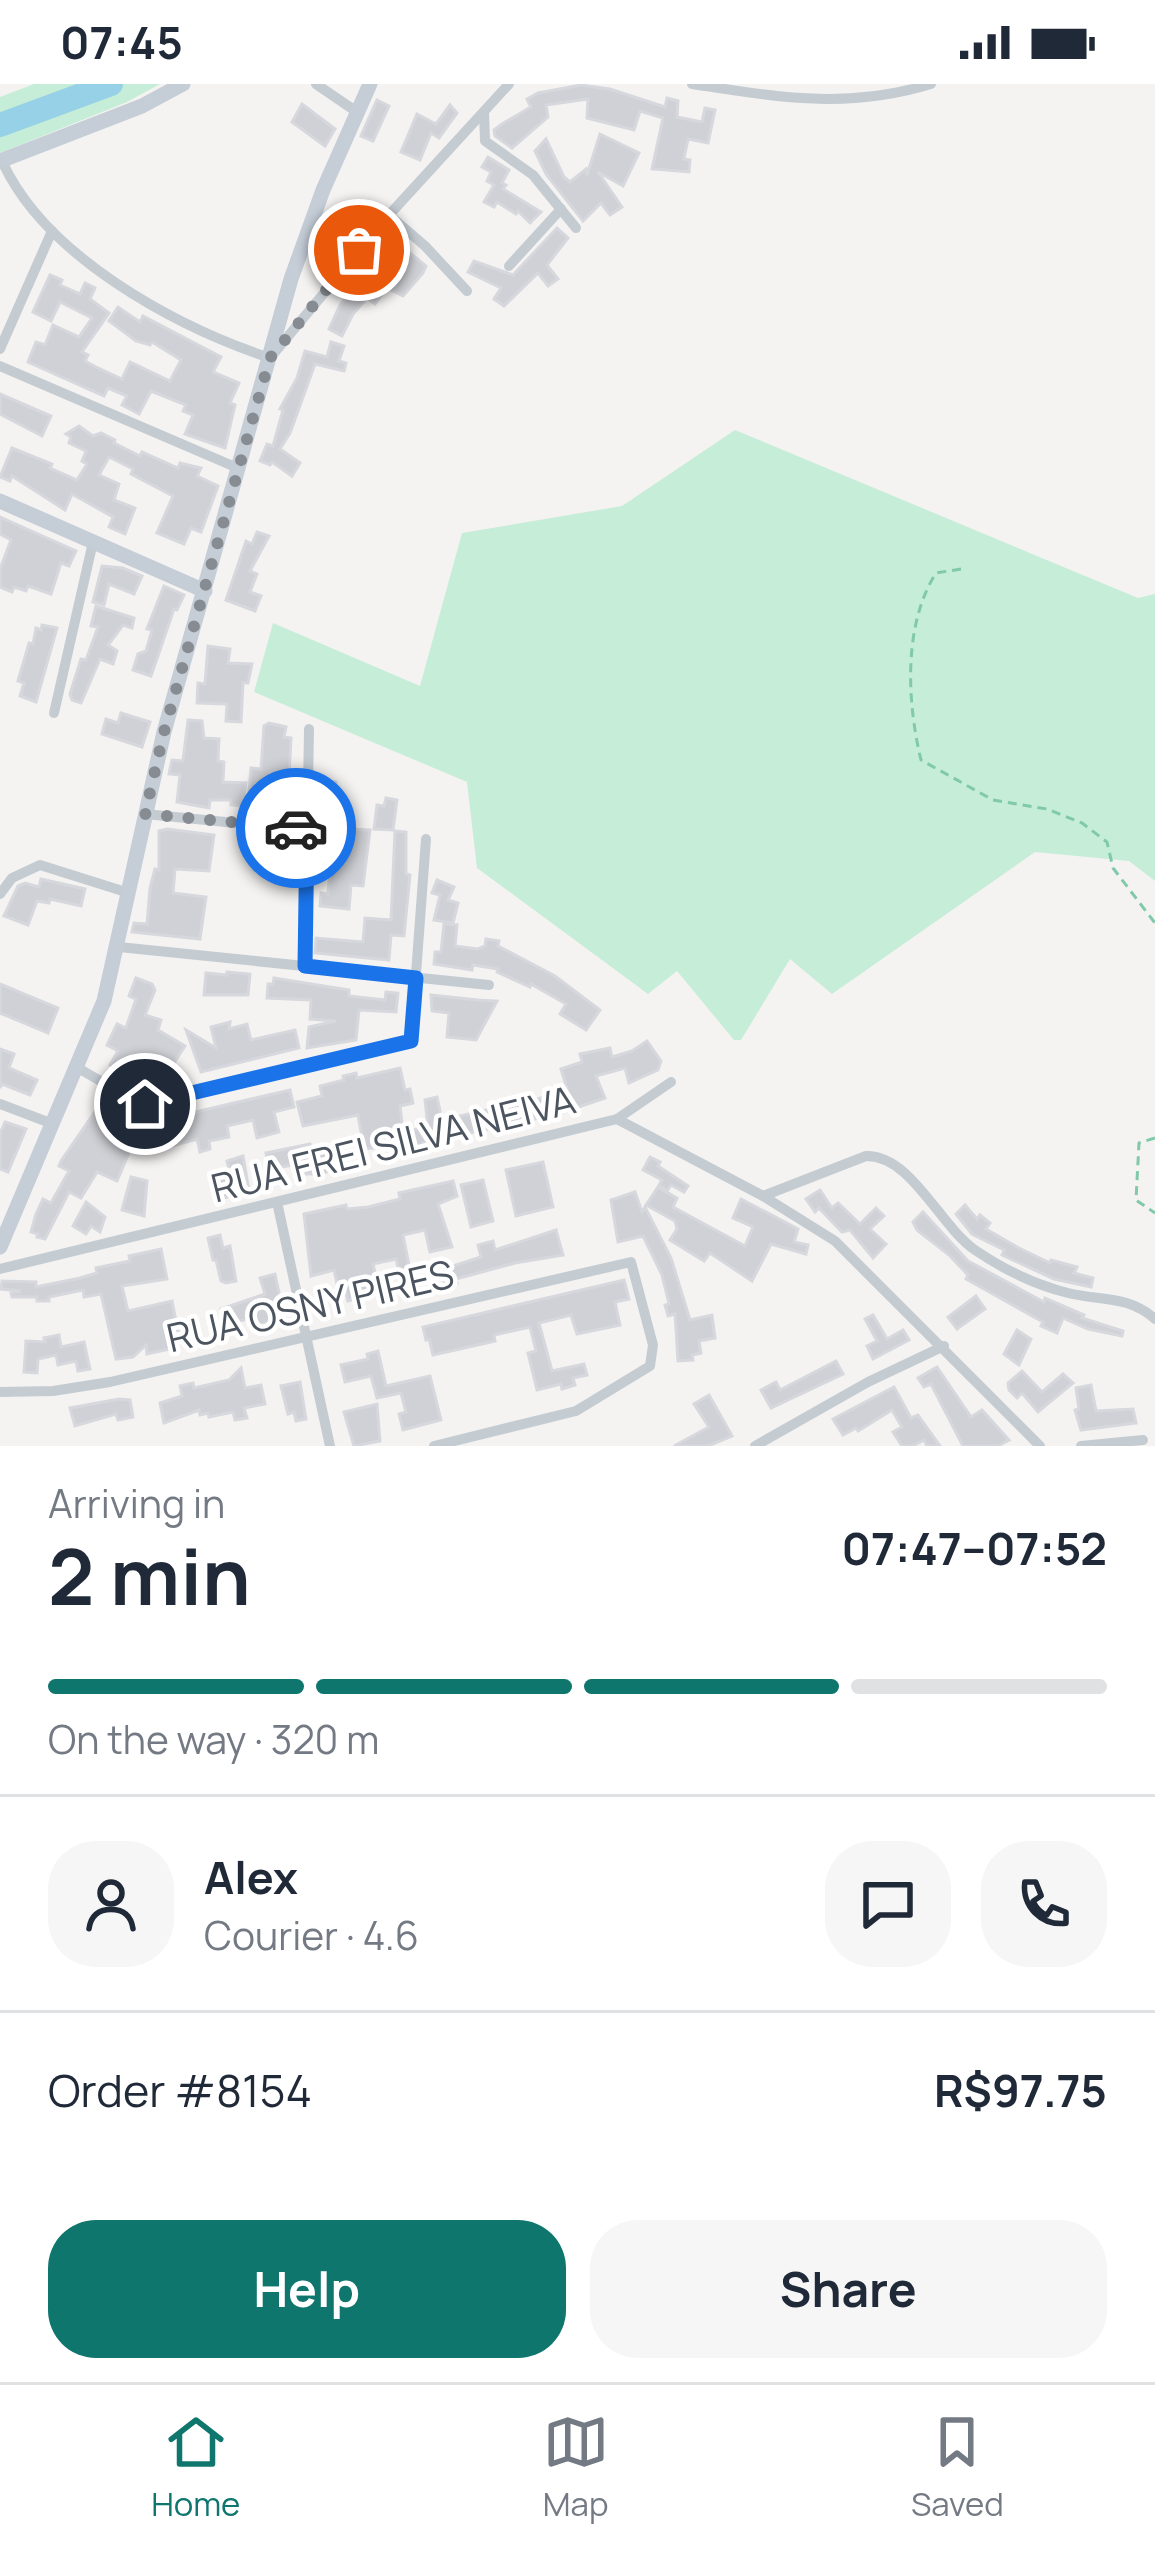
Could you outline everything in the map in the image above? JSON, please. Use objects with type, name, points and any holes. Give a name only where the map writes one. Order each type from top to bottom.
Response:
[{"type":"main road","points":[[1,161],[142,106],[183,84]]},
{"type":"main road","points":[[0,1247],[99,1014],[145,814],[303,242],[370,84]]},
{"type":"main road","points":[[0,501],[205,590]]},
{"type":"street","points":[[316,84],[357,112]]},
{"type":"street","points":[[1,161],[26,203],[52,231],[120,284],[179,319],[270,358],[389,215],[509,84]]},
{"type":"street","points":[[692,84],[838,101],[881,98],[931,84]]},
{"type":"street","points":[[484,108],[485,141],[533,175],[576,227]]},
{"type":"street","points":[[509,266],[561,209]]},
{"type":"street","points":[[389,215],[467,291]]},
{"type":"street","points":[[0,349],[52,231]]},
{"type":"street","points":[[0,366],[240,469]]},
{"type":"street","points":[[54,713],[93,542]]},
{"type":"street","points":[[305,966],[309,729]]},
{"type":"street","points":[[145,814],[307,830]]},
{"type":"street","points":[[78,1068],[135,1101],[154,1104],[411,1041],[426,839]]},
{"type":"street","points":[[0,894],[12,878],[40,865],[129,893]]},
{"type":"street","points":[[118,947],[489,986]]},
{"type":"street","points":[[616,1119],[671,1082]]},
{"type":"street","points":[[0,1104],[53,1124]]},
{"type":"street","name":"RUA FREI SILVA NEIVA","points":[[0,1269],[616,1119],[763,1196],[835,1241],[1040,1446]]},
{"type":"street","points":[[763,1196],[866,1156],[880,1156],[906,1173],[957,1235],[992,1260],[1062,1292],[1132,1302],[1155,1319]]},
{"type":"street","points":[[277,1202],[330,1446]]},
{"type":"street","name":"RUA OSNY PIRES","points":[[0,1392],[81,1388],[631,1262],[653,1345],[650,1366],[576,1411],[434,1446]]},
{"type":"street","points":[[755,1446],[868,1382],[944,1346]]},
{"type":"street","points":[[1081,1446],[1142,1440]]},
{"type":"path","points":[[961,569],[936,574],[923,594],[913,640],[914,730],[921,760],[993,800],[1047,808],[1082,823],[1107,842],[1113,868],[1155,923]]},
{"type":"path","points":[[1155,1138],[1139,1143],[1136,1200],[1155,1213]]},
{"type":"green space","points":[[34,84],[160,84],[0,153],[0,97]]},
{"type":"green space","points":[[735,430],[1138,598],[1155,594],[1155,881],[1129,861],[1035,852],[832,994],[790,959],[741,1040],[734,1040],[677,971],[648,994],[477,868],[467,782],[254,692],[273,623],[420,686],[462,533],[622,506]]},
{"type":"building","points":[[581,85],[665,107],[667,98],[678,101],[677,117],[702,122],[705,108],[715,110],[708,143],[688,139],[684,159],[690,160],[689,172],[652,169],[663,118],[640,111],[634,130],[587,118],[588,99],[546,105],[548,117],[512,148],[495,136],[494,130],[531,107],[527,99]]},
{"type":"building","points":[[377,100],[389,106],[373,141],[361,136]]},
{"type":"building","points":[[302,104],[335,129],[325,146],[292,122]]},
{"type":"building","points":[[450,105],[457,113],[439,138],[431,133],[420,160],[401,152],[417,114],[436,124]]},
{"type":"building","points":[[600,134],[639,153],[623,186],[598,172],[622,207],[610,215],[601,203],[583,221],[546,174],[535,151],[546,139],[570,182],[586,169],[587,175]]},
{"type":"building","points":[[488,157],[509,170],[503,189],[541,212],[530,223],[518,211],[484,202],[494,185],[487,181],[491,172],[482,167]]},
{"type":"building","points":[[557,228],[568,238],[547,265],[558,279],[548,286],[538,273],[504,306],[494,299],[501,288],[468,272],[474,261],[513,275]]},
{"type":"building","points":[[395,241],[426,266],[423,273],[403,296],[387,288],[375,304],[367,298],[342,336],[329,329],[340,305]]},
{"type":"building","points":[[50,275],[80,294],[85,283],[95,288],[90,299],[109,313],[82,352],[88,355],[85,361],[96,367],[122,379],[130,362],[170,381],[181,360],[152,342],[136,341],[109,321],[118,307],[140,322],[143,316],[221,357],[213,372],[239,383],[230,403],[235,405],[225,448],[185,434],[193,415],[183,411],[186,405],[151,391],[139,414],[122,405],[127,396],[108,388],[104,396],[28,362],[36,342],[45,345],[53,325],[79,337],[92,318],[60,302],[51,321],[33,312]]},
{"type":"building","points":[[331,342],[344,346],[339,361],[346,363],[344,371],[315,364],[280,449],[300,463],[292,476],[272,462],[260,461],[267,444],[273,446],[280,409],[305,351],[327,357]]},
{"type":"building","points":[[0,394],[51,416],[42,436],[0,414]]},
{"type":"building","points":[[79,426],[140,456],[142,452],[178,468],[180,463],[201,468],[197,476],[218,486],[201,532],[191,528],[184,544],[157,533],[173,496],[109,457],[99,475],[119,484],[114,500],[135,508],[125,534],[109,527],[113,517],[72,494],[65,510],[12,476],[10,481],[0,477],[12,448],[77,480],[87,464],[82,461],[86,451],[69,443],[71,437],[66,434]]},
{"type":"building","points":[[0,517],[76,551],[69,566],[61,563],[51,594],[28,586],[26,591],[14,587],[12,592],[0,587],[0,569],[11,540],[0,534]]},
{"type":"building","points":[[257,532],[269,536],[250,571],[257,574],[250,592],[261,596],[255,611],[226,600],[246,541],[252,544]]},
{"type":"building","points":[[102,566],[142,576],[134,594],[109,584],[104,605],[93,602]]},
{"type":"building","points":[[164,586],[184,595],[174,609],[151,676],[133,670],[138,654],[146,651],[152,630],[147,629]]},
{"type":"building","points":[[96,606],[134,618],[132,628],[123,625],[108,645],[117,651],[113,664],[100,659],[81,703],[70,694],[98,627],[91,626]]},
{"type":"building","points":[[42,625],[57,628],[36,702],[20,696],[24,683],[18,681],[29,643],[33,644],[36,628],[41,630]]},
{"type":"building","points":[[208,646],[230,649],[228,663],[252,664],[248,683],[243,683],[241,722],[226,721],[227,704],[197,703],[198,683],[205,684]]},
{"type":"building","points":[[121,713],[150,722],[142,747],[102,734],[106,719],[118,723]]},
{"type":"building","points":[[188,720],[202,721],[204,738],[219,739],[223,782],[246,783],[242,806],[231,805],[231,800],[210,800],[209,808],[177,802],[180,775],[169,774],[172,760],[183,761]]},
{"type":"building","points":[[264,726],[286,727],[284,737],[291,738],[287,812],[270,810],[272,793],[249,791],[251,768],[261,769]]},
{"type":"building","points":[[318,780],[336,782],[336,817],[321,815],[323,791],[318,790]]},
{"type":"building","points":[[386,798],[397,800],[393,830],[374,829],[377,805],[384,806]]},
{"type":"building","points":[[350,829],[370,830],[363,886],[351,885],[349,909],[320,906],[321,893],[328,894],[330,871],[322,870],[325,847],[348,850]]},
{"type":"building","points":[[159,831],[214,835],[209,871],[175,869],[173,893],[206,897],[200,939],[132,932],[134,923],[147,924],[150,888],[155,869],[159,870]]},
{"type":"building","points":[[395,831],[406,832],[406,874],[410,875],[404,936],[391,935],[389,960],[315,953],[316,938],[363,942],[365,918],[391,920]]},
{"type":"building","points":[[41,879],[85,889],[81,906],[37,901],[28,925],[4,916],[18,886],[39,887]]},
{"type":"building","points":[[437,880],[454,887],[448,900],[458,903],[453,923],[434,920],[440,895],[432,893]]},
{"type":"building","points":[[444,924],[457,925],[455,946],[478,949],[486,939],[499,941],[498,946],[555,976],[600,1010],[586,1030],[560,1014],[566,1004],[498,969],[434,964],[435,952],[441,952]]},
{"type":"building","points":[[206,973],[250,974],[248,995],[204,995]]},
{"type":"building","points":[[136,978],[155,990],[145,1015],[161,1020],[158,1030],[185,1046],[162,1081],[142,1070],[136,1080],[110,1065],[118,1051],[107,1045],[117,1024],[126,1028],[136,999],[129,996]]},
{"type":"building","points":[[274,978],[349,990],[349,996],[385,1000],[386,992],[398,993],[396,1012],[359,1010],[356,1040],[307,1048],[309,1027],[336,1021],[310,1019],[311,1000],[267,998],[268,984]]},
{"type":"building","points":[[0,984],[58,1008],[48,1033],[0,1013]]},
{"type":"building","points":[[431,995],[497,1001],[476,1040],[447,1037],[449,1013],[432,1011]]},
{"type":"building","points":[[230,1022],[229,1029],[247,1024],[251,1040],[295,1030],[299,1048],[201,1072],[186,1030],[216,1048],[211,1027]]},
{"type":"building","points":[[647,1041],[661,1061],[658,1070],[629,1083],[625,1068],[596,1076],[605,1098],[558,1114],[423,1143],[424,1150],[408,1153],[407,1145],[364,1149],[358,1115],[303,1126],[297,1102],[322,1096],[320,1086],[344,1080],[343,1076],[356,1073],[357,1078],[400,1068],[413,1103],[400,1106],[403,1131],[428,1128],[425,1100],[437,1097],[442,1120],[568,1092],[561,1069],[582,1062],[580,1054],[610,1048],[612,1057]]},
{"type":"building","points":[[0,1049],[14,1054],[9,1068],[37,1080],[30,1095],[2,1084],[0,1088]]},
{"type":"building","points":[[290,1090],[294,1107],[274,1112],[279,1132],[257,1138],[253,1120],[227,1126],[229,1137],[209,1141],[210,1149],[200,1152],[197,1139],[161,1149],[152,1122]]},
{"type":"building","points":[[103,1100],[125,1113],[143,1133],[139,1147],[131,1148],[117,1181],[97,1172],[81,1198],[69,1192],[45,1239],[37,1237],[31,1232],[43,1199],[51,1203],[69,1171],[59,1166],[61,1161]]},
{"type":"building","points":[[5,1122],[26,1129],[8,1172],[0,1169],[0,1134]]},
{"type":"building","points":[[310,1144],[312,1153],[338,1151],[337,1169],[302,1174],[300,1164],[268,1169],[266,1153]]},
{"type":"building","points":[[243,1156],[249,1191],[217,1200],[216,1178],[231,1176],[227,1161]]},
{"type":"building","points":[[650,1157],[688,1186],[684,1192],[671,1185],[667,1191],[659,1185],[662,1180],[643,1170]]},
{"type":"building","points":[[543,1162],[553,1207],[516,1216],[506,1170]]},
{"type":"building","points":[[131,1177],[147,1181],[144,1216],[122,1210]]},
{"type":"building","points":[[483,1180],[493,1221],[471,1227],[461,1185]]},
{"type":"building","points":[[453,1181],[457,1196],[438,1204],[452,1247],[430,1252],[425,1230],[403,1235],[410,1270],[399,1272],[396,1259],[373,1264],[379,1290],[348,1301],[334,1270],[311,1276],[304,1214],[346,1205],[347,1209],[368,1207],[400,1199],[399,1193]]},
{"type":"building","points":[[658,1187],[677,1198],[673,1207],[745,1246],[753,1227],[733,1218],[741,1199],[798,1229],[794,1242],[808,1245],[806,1254],[771,1244],[752,1281],[710,1253],[704,1261],[670,1240],[677,1229],[675,1221],[646,1205]]},
{"type":"building","points":[[820,1190],[832,1208],[838,1203],[860,1224],[876,1208],[884,1216],[870,1229],[886,1244],[873,1258],[850,1230],[842,1232],[819,1208],[815,1212],[806,1199]]},
{"type":"building","points":[[635,1192],[671,1258],[690,1320],[712,1315],[715,1338],[699,1341],[701,1353],[692,1355],[693,1360],[678,1361],[675,1314],[668,1316],[662,1275],[643,1236],[618,1242],[611,1200]]},
{"type":"building","points":[[86,1202],[105,1217],[100,1232],[91,1226],[86,1234],[73,1226]]},
{"type":"building","points":[[965,1205],[977,1219],[980,1215],[990,1223],[986,1229],[1019,1248],[1050,1263],[1077,1267],[1074,1273],[1093,1278],[1091,1287],[1054,1279],[1002,1255],[1004,1250],[972,1234],[956,1214]]},
{"type":"building","points":[[923,1212],[968,1261],[1044,1302],[1045,1298],[1084,1315],[1082,1318],[1123,1331],[1122,1336],[1063,1318],[1057,1333],[1041,1326],[1043,1322],[966,1279],[968,1275],[949,1255],[917,1230],[913,1222]]},
{"type":"building","points":[[556,1230],[563,1255],[515,1263],[445,1285],[442,1274],[448,1273],[447,1268],[481,1257],[478,1245],[493,1241],[495,1250]]},
{"type":"building","points":[[220,1235],[223,1248],[230,1246],[236,1281],[221,1281],[213,1260],[208,1238]]},
{"type":"building","points":[[161,1249],[167,1279],[122,1286],[128,1311],[172,1301],[178,1331],[173,1332],[174,1348],[147,1354],[146,1345],[133,1357],[116,1359],[101,1294],[84,1297],[83,1290],[37,1301],[37,1297],[12,1297],[11,1293],[21,1291],[1,1289],[2,1281],[36,1282],[36,1287],[80,1278],[97,1273],[96,1268],[130,1261],[129,1256]]},
{"type":"building","points":[[275,1274],[284,1316],[255,1327],[253,1318],[225,1324],[221,1309],[265,1294],[260,1278]]},
{"type":"building","points":[[624,1280],[629,1299],[615,1302],[620,1325],[577,1334],[571,1315],[539,1323],[552,1371],[584,1364],[587,1375],[573,1378],[575,1385],[562,1389],[561,1384],[537,1390],[528,1353],[536,1351],[530,1327],[494,1335],[495,1341],[433,1355],[426,1340],[423,1327]]},
{"type":"building","points":[[976,1296],[985,1309],[957,1329],[948,1317]]},
{"type":"building","points":[[873,1315],[887,1339],[903,1330],[909,1340],[873,1359],[867,1346],[877,1341],[865,1319]]},
{"type":"building","points":[[1017,1330],[1031,1339],[1019,1365],[1004,1354]]},
{"type":"building","points":[[59,1335],[61,1347],[84,1342],[90,1369],[78,1371],[76,1361],[58,1365],[56,1355],[38,1359],[37,1373],[24,1372],[26,1341],[45,1342],[44,1338]]},
{"type":"building","points":[[378,1351],[386,1386],[430,1376],[441,1420],[403,1430],[399,1414],[406,1412],[401,1393],[377,1398],[371,1376],[345,1382],[341,1365],[368,1359],[367,1354]]},
{"type":"building","points":[[836,1361],[843,1374],[771,1408],[761,1390],[776,1382],[780,1390]]},
{"type":"building","points":[[937,1367],[971,1417],[982,1410],[1009,1440],[998,1446],[963,1446],[931,1384],[924,1387],[918,1378]]},
{"type":"building","points":[[241,1368],[245,1388],[261,1385],[265,1404],[244,1408],[247,1418],[235,1420],[233,1412],[209,1417],[199,1410],[164,1423],[160,1403],[182,1396],[180,1386],[193,1383],[194,1388],[229,1380]]},
{"type":"building","points":[[1022,1371],[1042,1392],[1063,1374],[1073,1383],[1038,1412],[1022,1393],[1017,1398],[1009,1390],[1008,1383]]},
{"type":"building","points":[[300,1382],[306,1419],[296,1421],[294,1412],[288,1414],[281,1386]]},
{"type":"building","points":[[1091,1385],[1096,1411],[1133,1409],[1136,1423],[1081,1430],[1076,1388]]},
{"type":"building","points":[[894,1387],[911,1418],[918,1415],[940,1446],[927,1446],[924,1440],[902,1446],[893,1432],[902,1427],[892,1410],[843,1435],[833,1419]]},
{"type":"building","points":[[709,1395],[732,1436],[708,1446],[674,1446],[709,1427],[694,1404]]},
{"type":"building","points":[[130,1400],[133,1417],[118,1420],[116,1414],[75,1426],[70,1408]]},
{"type":"building","points":[[377,1404],[380,1441],[354,1446],[344,1412]]},
{"type":"waterway","points":[[0,125],[111,84]]},
{"type":"way so far","points":[[296,828],[145,814],[270,358],[359,250]]},
{"type":"route","points":[[145,1104],[411,1041],[416,978],[305,966],[307,830],[296,828]]}]
